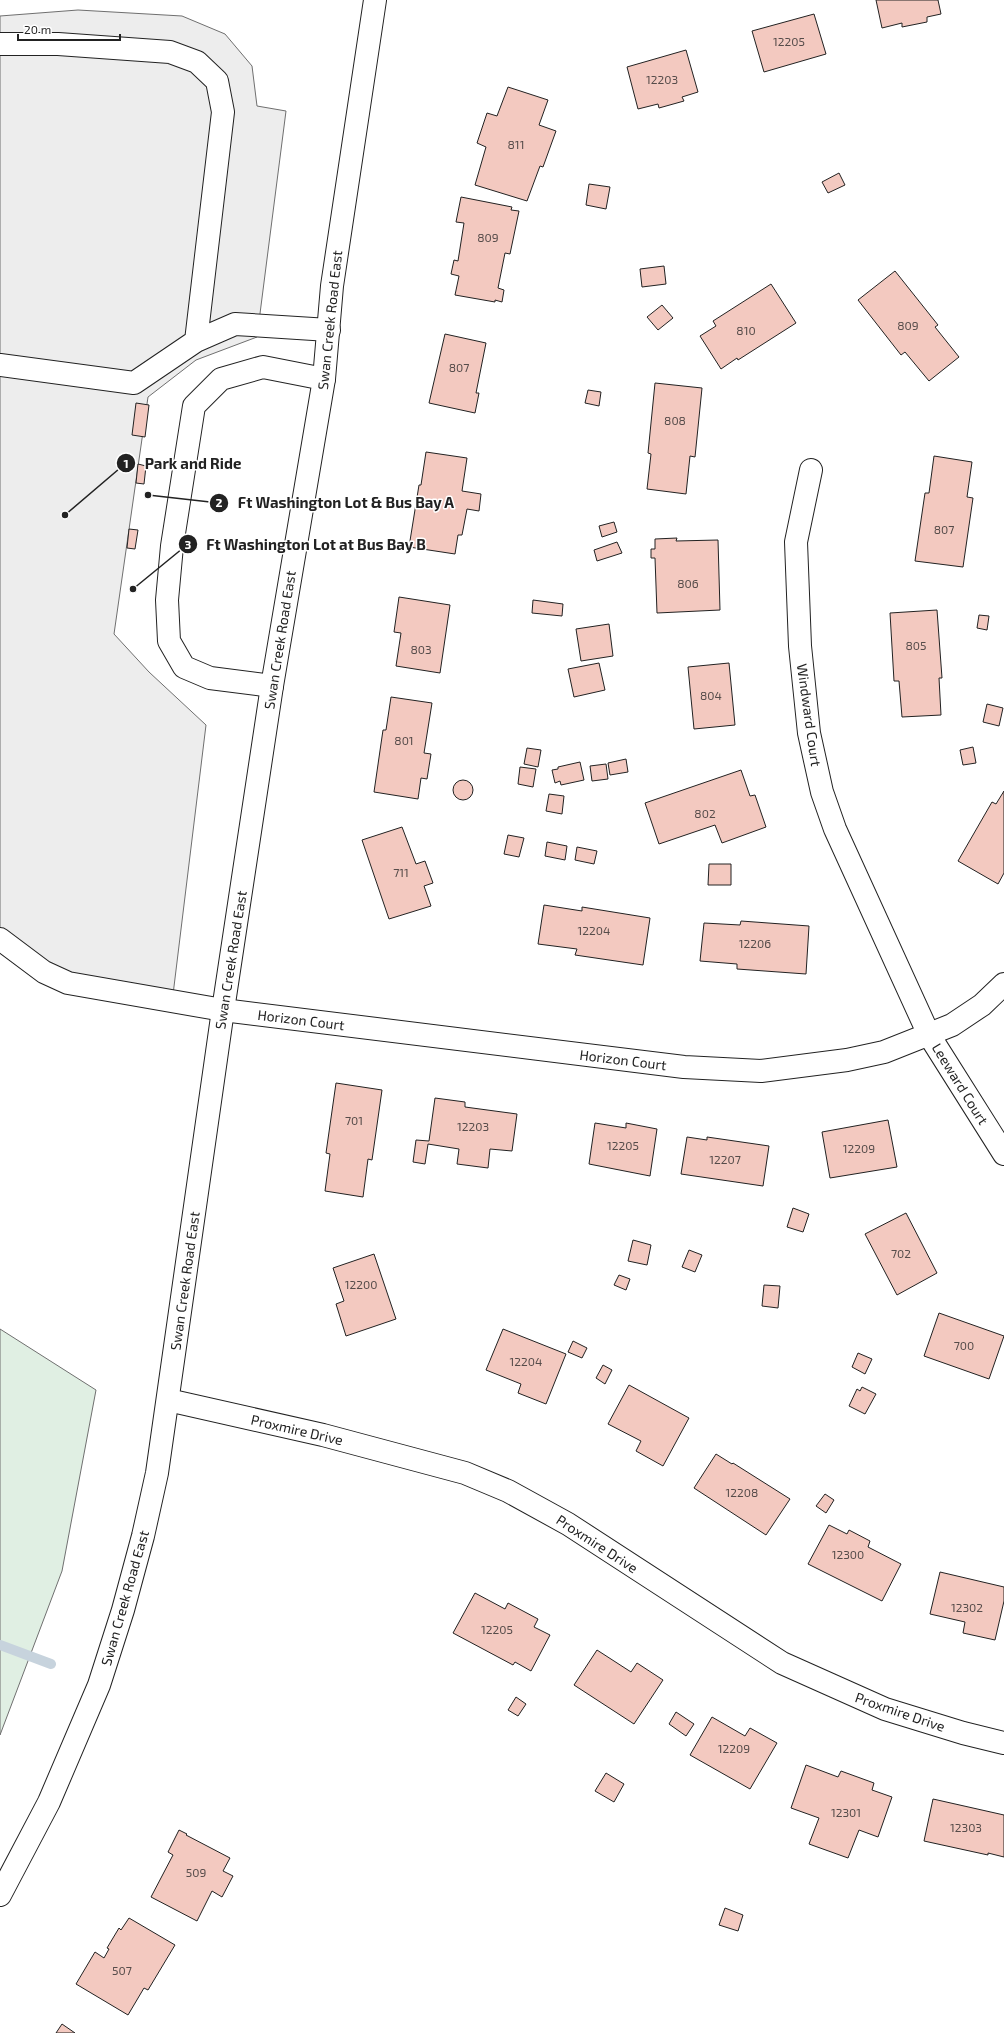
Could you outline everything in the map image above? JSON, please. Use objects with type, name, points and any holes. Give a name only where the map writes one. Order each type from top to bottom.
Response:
[{"type":"street","name":"Swan Creek Road East","points":[[0,1895],[49,1802],[99,1686],[123,1610],[143,1536],[157,1473],[223,1010],[272,686],[324,379],[332,286],[375,0]]},
{"type":"street","points":[[0,44],[58,44],[170,52],[197,62],[216,81],[224,112],[196,341]]},
{"type":"street","points":[[0,365],[134,383],[196,341],[235,324],[328,330]]},
{"type":"street","points":[[272,686],[210,678],[184,667],[169,641],[167,600],[172,546],[194,406],[221,379],[263,367],[324,379]]},
{"type":"street","name":"Windward Court","points":[[811,470],[796,542],[800,646],[809,733],[822,792],[835,829],[930,1035]]},
{"type":"street","name":"Horizon Court","points":[[0,939],[44,972],[68,983],[223,1010],[684,1067],[761,1072],[847,1060],[884,1052],[952,1025],[982,1005],[1004,984]]},
{"type":"street","name":"Leeward Court","points":[[930,1035],[1004,1154]]},
{"type":"street","name":"Proxmire Drive","points":[[168,1400],[323,1435],[465,1473],[508,1491],[568,1524],[782,1663],[885,1709],[963,1733],[1004,1742]]},
{"type":"green space","points":[[0,1329],[96,1390],[62,1571],[0,1735]]},
{"type":"shaded area","points":[[78,10],[182,16],[225,34],[252,66],[257,106],[286,111],[257,337],[196,360],[148,397],[114,634],[149,672],[206,725],[171,1011],[66,992],[0,943],[0,16]]},
{"type":"building","points":[[876,0],[938,0],[941,14],[927,17],[927,22],[902,27],[902,23],[882,28]]},
{"type":"building","points":[[814,14],[826,54],[764,72],[752,31]]},
{"type":"building","points":[[686,50],[698,92],[682,97],[684,101],[659,108],[658,104],[638,109],[627,67]]},
{"type":"building","points":[[508,87],[548,100],[539,125],[556,131],[543,167],[540,166],[527,201],[475,185],[486,147],[477,143],[487,113],[497,116]]},
{"type":"building","points":[[839,173],[845,185],[828,193],[822,182]]},
{"type":"building","points":[[589,184],[610,187],[606,209],[586,205]]},
{"type":"building","points":[[461,197],[512,207],[511,210],[519,211],[510,254],[505,253],[498,288],[504,290],[502,302],[455,295],[459,276],[451,274],[454,260],[458,261],[464,223],[456,222]]},
{"type":"building","points":[[664,266],[666,284],[642,287],[640,269]]},
{"type":"building","points":[[895,271],[938,325],[935,327],[959,357],[929,381],[905,352],[901,355],[858,300]]},
{"type":"building","points":[[771,284],[796,323],[738,360],[737,358],[721,369],[700,336],[716,326],[713,321]]},
{"type":"building","points":[[662,305],[673,318],[658,330],[647,317]]},
{"type":"building","points":[[445,334],[486,343],[476,393],[479,393],[475,413],[429,403]]},
{"type":"building","points":[[655,383],[702,388],[695,457],[690,456],[686,494],[647,489],[651,454],[648,453]]},
{"type":"building","points":[[588,390],[601,392],[599,406],[585,403]]},
{"type":"building","points":[[136,403],[149,405],[145,437],[132,435]]},
{"type":"building","points":[[426,452],[467,458],[462,491],[481,494],[479,511],[467,509],[462,535],[458,535],[455,554],[409,547]]},
{"type":"building","points":[[934,456],[972,462],[967,497],[973,498],[963,567],[915,561],[925,493],[929,493]]},
{"type":"building","points":[[138,464],[146,466],[144,484],[136,483]]},
{"type":"building","points":[[614,522],[617,532],[602,537],[599,526]]},
{"type":"building","points":[[129,529],[138,530],[135,549],[127,548]]},
{"type":"building","points":[[677,538],[676,541],[718,540],[720,610],[657,613],[655,558],[651,558],[651,549],[655,549],[655,539]]},
{"type":"building","points":[[617,542],[622,553],[597,561],[594,550]]},
{"type":"building","points":[[399,597],[450,605],[440,673],[396,666],[401,633],[394,632]]},
{"type":"building","points":[[533,600],[563,604],[562,616],[532,613]]},
{"type":"building","points":[[937,610],[942,678],[939,678],[941,715],[902,717],[899,681],[894,681],[890,613]]},
{"type":"building","points":[[979,615],[989,616],[987,630],[977,628]]},
{"type":"building","points":[[609,624],[613,656],[581,661],[576,629]]},
{"type":"building","points":[[599,663],[605,690],[574,697],[568,669]]},
{"type":"building","points":[[729,663],[735,725],[694,729],[688,667]]},
{"type":"building","points":[[391,697],[432,703],[424,753],[431,754],[427,779],[421,778],[418,799],[374,792],[383,730],[386,730]]},
{"type":"building","points":[[987,704],[1003,708],[999,726],[983,722]]},
{"type":"building","points":[[973,747],[976,763],[963,765],[960,750]]},
{"type":"building","points":[[527,748],[541,750],[538,767],[524,764]]},
{"type":"building","points":[[626,759],[628,772],[610,775],[608,763]]},
{"type":"building","points":[[580,762],[584,780],[561,785],[560,781],[555,783],[552,770],[558,769],[558,767]]},
{"type":"building","points":[[606,764],[608,779],[592,781],[590,766]]},
{"type":"building","points":[[520,767],[536,769],[533,787],[518,784]]},
{"type":"building","points":[[741,770],[750,796],[755,795],[766,827],[722,843],[715,825],[659,844],[645,803]]},
{"type":"building","points":[[463,780],[470,783],[473,790],[470,797],[463,800],[456,797],[453,790],[456,783]]},
{"type":"building","points":[[1004,791],[1004,873],[998,884],[958,861],[992,802],[996,804]]},
{"type":"building","points":[[549,794],[564,796],[562,814],[546,811]]},
{"type":"building","points":[[402,827],[416,864],[425,861],[433,883],[424,886],[431,906],[389,919],[362,840]]},
{"type":"building","points":[[508,835],[524,838],[519,857],[504,854]]},
{"type":"building","points":[[547,842],[567,846],[565,860],[545,856]]},
{"type":"building","points":[[577,847],[597,851],[594,864],[575,860]]},
{"type":"building","points":[[709,864],[731,864],[731,885],[708,885]]},
{"type":"building","points":[[544,905],[582,911],[582,907],[650,918],[643,965],[575,955],[577,949],[538,944]]},
{"type":"building","points":[[741,921],[809,926],[806,974],[737,969],[737,964],[700,961],[704,923],[740,925]]},
{"type":"building","points":[[336,1083],[382,1090],[372,1160],[368,1159],[363,1197],[325,1191],[330,1154],[326,1153]]},
{"type":"building","points":[[435,1098],[465,1102],[465,1107],[517,1114],[512,1151],[490,1149],[488,1168],[457,1164],[459,1149],[428,1144],[425,1164],[413,1162],[416,1140],[429,1141]]},
{"type":"building","points":[[888,1120],[897,1167],[830,1178],[822,1132]]},
{"type":"building","points":[[595,1123],[626,1128],[626,1123],[657,1129],[650,1176],[589,1164]]},
{"type":"building","points":[[687,1137],[707,1140],[707,1137],[769,1146],[763,1186],[681,1174]]},
{"type":"building","points":[[793,1208],[809,1214],[803,1232],[787,1227]]},
{"type":"building","points":[[906,1213],[937,1273],[897,1295],[865,1234]]},
{"type":"building","points":[[633,1240],[651,1245],[647,1265],[628,1261]]},
{"type":"building","points":[[689,1250],[702,1255],[695,1272],[682,1267]]},
{"type":"building","points":[[374,1254],[396,1319],[346,1336],[336,1304],[344,1301],[333,1268]]},
{"type":"building","points":[[619,1275],[630,1279],[626,1290],[614,1285]]},
{"type":"building","points":[[764,1285],[780,1286],[778,1308],[762,1306]]},
{"type":"building","points":[[939,1313],[1004,1336],[989,1379],[924,1356]]},
{"type":"building","points":[[503,1329],[566,1354],[546,1404],[518,1393],[521,1384],[486,1370]]},
{"type":"building","points":[[573,1341],[587,1348],[582,1358],[568,1352]]},
{"type":"building","points":[[858,1353],[872,1359],[865,1374],[852,1367]]},
{"type":"building","points":[[603,1365],[612,1370],[605,1384],[596,1378]]},
{"type":"building","points":[[629,1385],[689,1418],[663,1466],[636,1451],[641,1441],[608,1424]]},
{"type":"building","points":[[862,1387],[876,1394],[865,1414],[849,1406],[857,1389],[860,1391]]},
{"type":"building","points":[[716,1454],[790,1499],[766,1535],[694,1488]]},
{"type":"building","points":[[825,1494],[834,1500],[826,1513],[816,1506]]},
{"type":"building","points":[[829,1525],[847,1534],[849,1530],[870,1541],[868,1547],[901,1564],[882,1601],[808,1564]]},
{"type":"building","points":[[940,1572],[1004,1587],[1004,1601],[995,1640],[963,1633],[965,1622],[930,1614]]},
{"type":"building","points":[[475,1593],[505,1609],[508,1603],[538,1619],[534,1627],[550,1635],[531,1671],[515,1662],[513,1665],[453,1633]]},
{"type":"building","points":[[597,1650],[631,1672],[637,1663],[663,1680],[634,1724],[574,1685]]},
{"type":"building","points":[[516,1697],[526,1704],[518,1716],[508,1710]]},
{"type":"building","points":[[676,1712],[694,1724],[686,1736],[669,1724]]},
{"type":"building","points":[[712,1717],[745,1736],[750,1728],[777,1743],[750,1789],[690,1755]]},
{"type":"building","points":[[806,1765],[838,1777],[841,1771],[874,1783],[872,1790],[892,1797],[878,1837],[859,1830],[848,1858],[809,1844],[819,1818],[791,1808]]},
{"type":"building","points":[[606,1773],[624,1784],[614,1802],[595,1791]]},
{"type":"building","points":[[933,1799],[1004,1815],[1004,1857],[924,1841]]},
{"type":"building","points":[[179,1830],[230,1858],[223,1871],[233,1876],[222,1897],[212,1891],[197,1921],[151,1897],[173,1855],[168,1852]]},
{"type":"building","points":[[725,1908],[743,1915],[738,1931],[719,1925]]},
{"type":"building","points":[[129,1918],[175,1945],[148,1990],[144,1988],[128,2015],[76,1984],[95,1952],[104,1958],[109,1949],[107,1948],[119,1928],[121,1930]]},
{"type":"building","points":[[62,2024],[75,2033],[56,2033]]},
{"type":"waterway","points":[[0,1645],[51,1664]]},
{"type":"place","name":"Ft Washington Lot & Bus Bay A","points":[[148,495]]},
{"type":"place","name":"Park and Ride","points":[[65,515]]},
{"type":"place","name":"Ft Washington Lot at Bus Bay B","points":[[133,589]]}]
